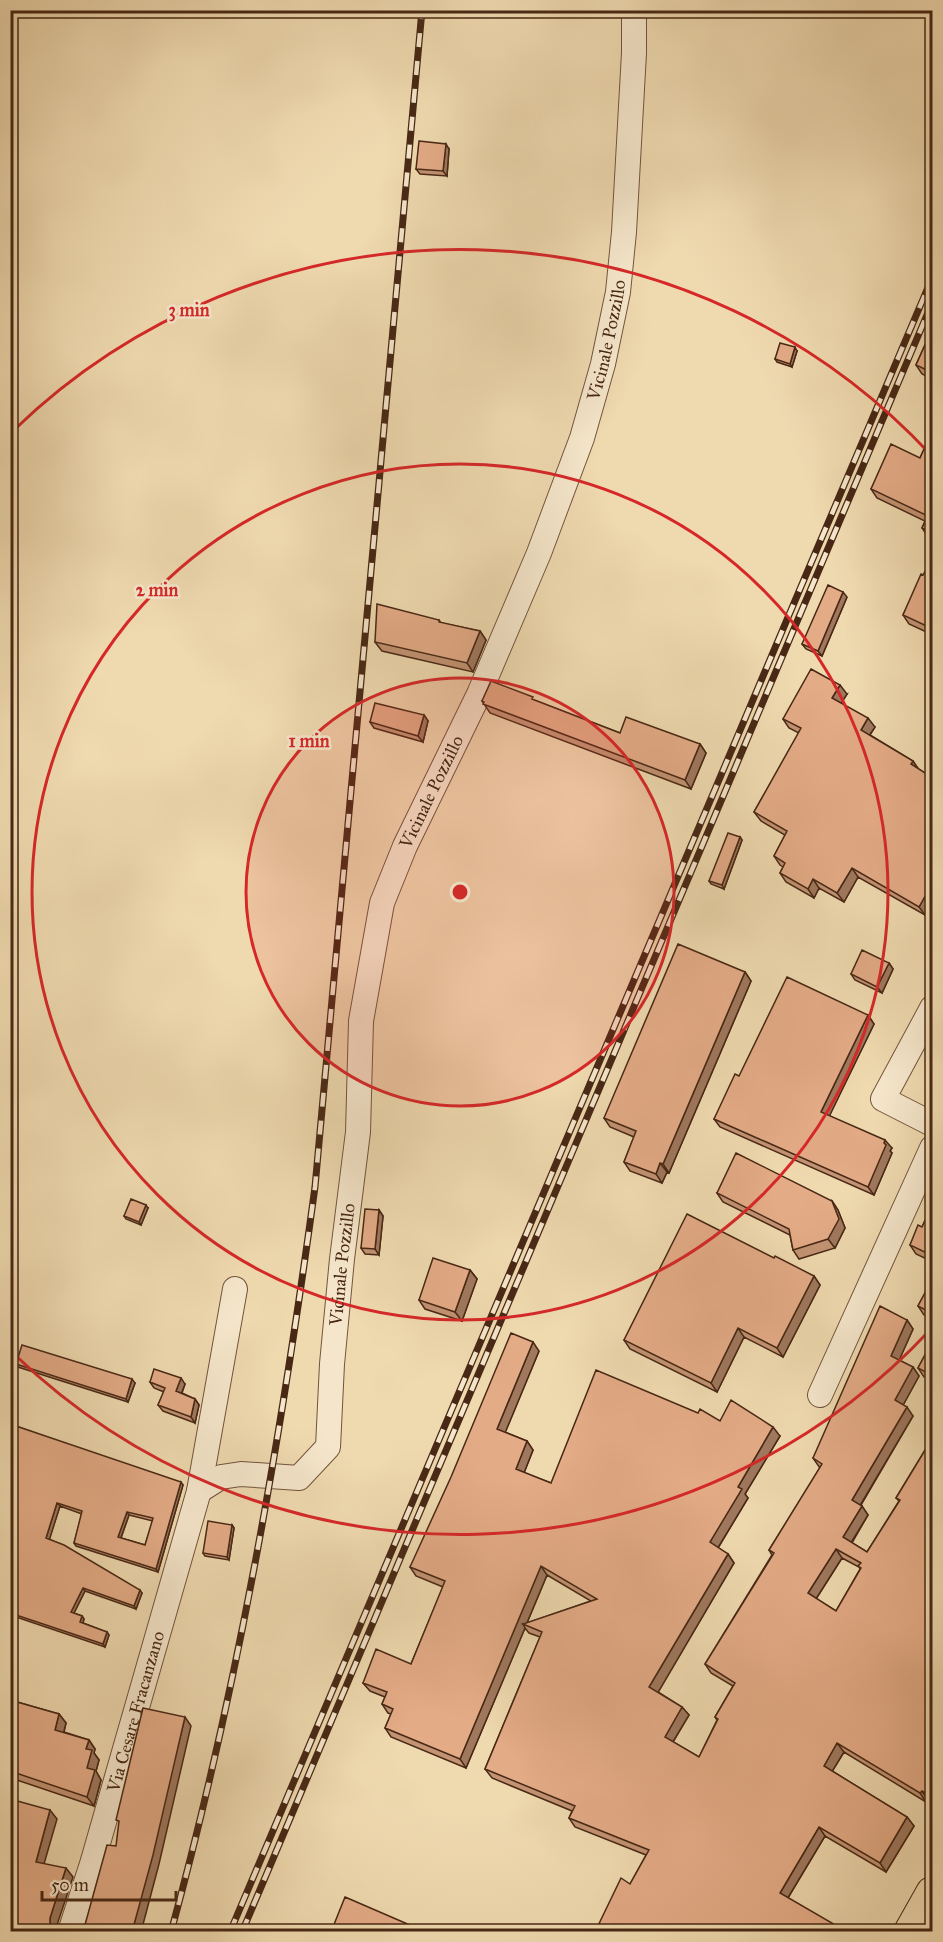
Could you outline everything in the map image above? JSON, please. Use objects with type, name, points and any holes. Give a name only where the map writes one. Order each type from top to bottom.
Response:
[{"type":"main road","points":[[910,1932],[933,1893]]},
{"type":"street","name":"Vicinale Pozzillo","points":[[199,1491],[221,1477],[231,1475],[299,1478],[328,1447],[333,1352],[358,1132],[361,1021],[382,903],[405,846],[480,694],[539,553],[582,438],[603,364],[618,292],[624,232],[634,52],[634,10]]},
{"type":"street","points":[[933,1008],[925,1035],[883,1099],[933,1124]]},
{"type":"street","points":[[820,1395],[933,1148]]},
{"type":"street","name":"Via Cesare Fracanzano","points":[[69,1932],[92,1864],[199,1491],[235,1289]]},
{"type":"building","points":[[419,141],[446,144],[443,171],[416,169]]},
{"type":"building","points":[[933,327],[933,373],[916,365]]},
{"type":"building","points":[[780,343],[795,347],[790,364],[775,359]]},
{"type":"building","points":[[933,429],[933,533],[922,528],[928,516],[871,489],[891,444],[920,458]]},
{"type":"building","points":[[929,564],[933,565],[933,629],[903,615],[921,574],[923,575]]},
{"type":"building","points":[[828,585],[843,592],[818,651],[802,644]]},
{"type":"building","points":[[377,604],[480,631],[467,663],[375,642]]},
{"type":"building","points":[[811,669],[840,685],[832,698],[868,718],[861,730],[913,761],[911,764],[933,778],[933,882],[919,907],[852,868],[837,893],[813,879],[808,889],[780,873],[785,863],[774,856],[787,831],[754,812],[801,728],[783,719]]},
{"type":"building","points":[[491,681],[620,733],[626,717],[700,744],[685,780],[483,704],[482,701]]},
{"type":"building","points":[[375,703],[424,715],[418,736],[370,722]]},
{"type":"building","points":[[728,833],[740,837],[722,885],[709,881]]},
{"type":"building","points":[[678,944],[745,972],[663,1164],[660,1163],[656,1174],[624,1162],[636,1131],[604,1118]]},
{"type":"building","points":[[862,950],[889,963],[877,987],[851,974]]},
{"type":"building","points":[[787,977],[868,1015],[821,1112],[885,1140],[886,1145],[868,1187],[714,1119],[735,1074],[739,1076]]},
{"type":"building","points":[[736,1153],[832,1201],[839,1219],[828,1239],[793,1250],[789,1229],[717,1193]]},
{"type":"building","points":[[131,1199],[146,1205],[139,1222],[124,1216]]},
{"type":"building","points":[[933,1203],[933,1256],[910,1245],[918,1225],[922,1227]]},
{"type":"building","points":[[365,1209],[379,1210],[375,1249],[361,1248]]},
{"type":"building","points":[[687,1214],[814,1276],[777,1348],[738,1328],[711,1383],[624,1340]]},
{"type":"building","points":[[433,1258],[470,1270],[455,1312],[419,1300]]},
{"type":"building","points":[[933,1278],[933,1310],[931,1313],[918,1306]]},
{"type":"building","points":[[880,1306],[907,1320],[891,1356],[913,1367],[895,1400],[907,1407],[852,1500],[862,1506],[843,1537],[867,1552],[900,1500],[896,1498],[933,1437],[933,1797],[922,1791],[920,1793],[837,1743],[824,1766],[907,1817],[880,1863],[819,1827],[780,1893],[844,1930],[843,1932],[595,1932],[621,1878],[630,1884],[649,1850],[569,1818],[575,1806],[485,1769],[542,1632],[523,1624],[597,1599],[541,1566],[460,1759],[385,1728],[393,1709],[382,1704],[387,1692],[363,1683],[376,1649],[411,1664],[445,1581],[410,1567],[451,1477],[511,1333],[533,1342],[497,1429],[527,1441],[516,1469],[551,1483],[596,1370],[698,1413],[700,1409],[720,1421],[731,1400],[773,1427],[738,1487],[742,1489],[710,1542],[728,1554],[649,1687],[682,1707],[665,1737],[699,1757],[718,1719],[715,1717],[735,1683],[705,1664],[774,1553],[769,1550],[822,1464],[813,1458]],"holes":[[[836,1549],[861,1563],[858,1566],[861,1568],[836,1611],[808,1593]]]},
{"type":"building","points":[[933,1340],[933,1376],[918,1368]]},
{"type":"building","points":[[22,1345],[132,1379],[126,1399],[16,1364]]},
{"type":"building","points":[[154,1369],[181,1378],[176,1391],[195,1399],[191,1417],[158,1405],[165,1388],[150,1382]]},
{"type":"building","points":[[10,1424],[181,1482],[156,1569],[74,1543],[82,1511],[57,1503],[46,1538],[64,1545],[140,1590],[134,1606],[83,1588],[71,1612],[82,1616],[80,1622],[107,1632],[103,1644],[10,1613]],"holes":[[[127,1512],[153,1518],[145,1545],[118,1537]]]},
{"type":"building","points":[[208,1521],[232,1525],[227,1557],[203,1553]]},
{"type":"building","points":[[10,1700],[59,1714],[55,1730],[89,1740],[86,1749],[92,1750],[87,1768],[95,1770],[87,1797],[10,1771]]},
{"type":"building","points":[[143,1708],[185,1717],[153,1855],[132,1932],[83,1932],[107,1845],[116,1846],[119,1821],[116,1820]]},
{"type":"building","points":[[10,1799],[50,1810],[36,1862],[66,1868],[50,1918],[53,1932],[10,1932]]},
{"type":"building","points":[[345,1897],[426,1932],[331,1932]]},
{"type":"railway","points":[[171,1932],[195,1840],[237,1655],[288,1374],[315,1187],[422,10]]},
{"type":"railway","points":[[230,1932],[932,278]]},
{"type":"railway","points":[[242,1932],[932,303]]}]
